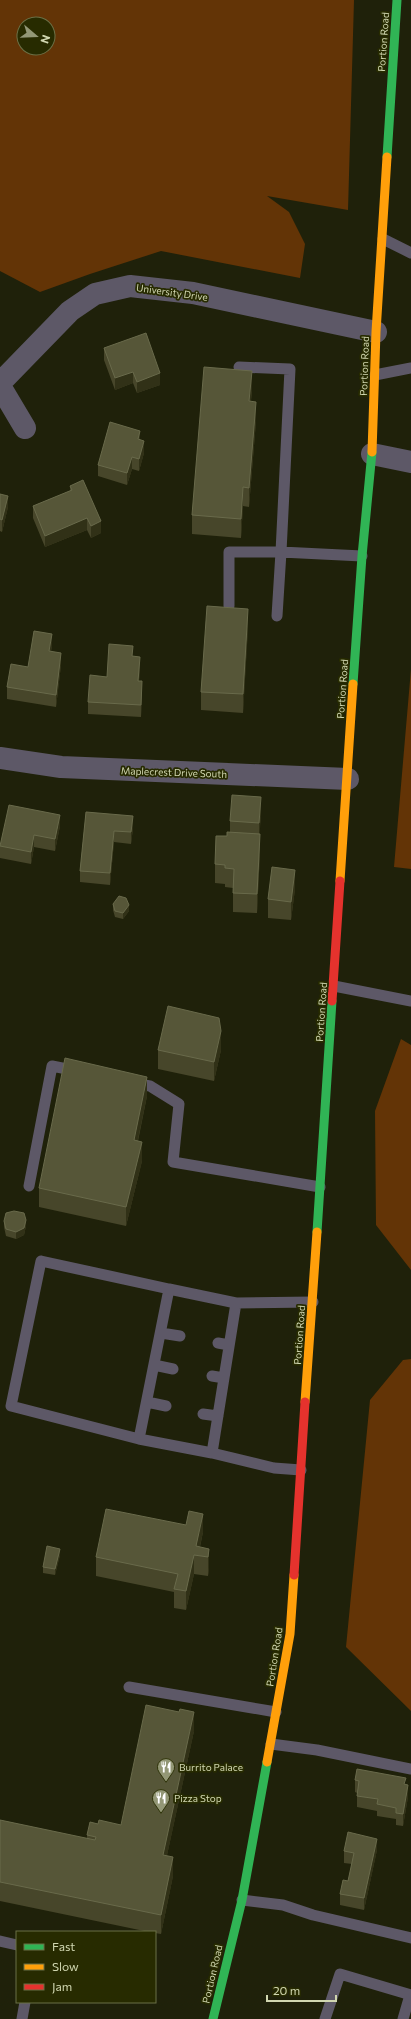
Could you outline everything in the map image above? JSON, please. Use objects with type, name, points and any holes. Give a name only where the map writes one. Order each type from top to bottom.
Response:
[{"type":"main road","name":"Portion Road","points":[[213,2019],[242,1900],[290,1634],[362,556],[372,454],[376,332],[397,0]]},
{"type":"street","name":"University Drive","points":[[0,383],[70,311],[95,294],[130,286],[193,293],[376,332]]},
{"type":"street","points":[[0,386],[25,428]]},
{"type":"street","points":[[372,454],[411,462]]},
{"type":"street","name":"Maplecrest Drive South","points":[[0,758],[61,767],[348,779]]},
{"type":"lane","points":[[383,239],[411,253]]},
{"type":"lane","points":[[239,367],[290,369],[277,616]]},
{"type":"lane","points":[[375,375],[411,368]]},
{"type":"lane","points":[[229,606],[228,552],[281,552],[362,556]]},
{"type":"lane","points":[[334,986],[411,1001]]},
{"type":"lane","points":[[29,1186],[52,1066],[90,1074]]},
{"type":"lane","points":[[120,1080],[150,1086],[179,1104],[173,1162],[320,1187]]},
{"type":"lane","points":[[301,1470],[274,1468],[212,1453],[139,1440],[11,1406],[41,1261],[236,1303],[312,1302]]},
{"type":"lane","points":[[139,1440],[169,1289]]},
{"type":"lane","points":[[212,1453],[236,1303]]},
{"type":"lane","points":[[161,1333],[180,1336]]},
{"type":"lane","points":[[218,1343],[229,1345]]},
{"type":"lane","points":[[154,1364],[173,1369]]},
{"type":"lane","points":[[212,1376],[224,1378]]},
{"type":"lane","points":[[147,1402],[166,1406]]},
{"type":"lane","points":[[203,1414],[218,1416]]},
{"type":"lane","points":[[129,1687],[276,1712]]},
{"type":"lane","points":[[271,1744],[317,1750],[411,1769]]},
{"type":"lane","points":[[242,1900],[283,1905],[313,1915],[411,1938]]},
{"type":"lane","points":[[0,1941],[16,1945]]},
{"type":"lane","points":[[325,2019],[340,1974],[411,1995],[403,2019]]},
{"type":"lane","points":[[22,2019],[25,2003]]},
{"type":"shaded area","points":[[0,0],[354,0],[348,210],[267,196],[289,212],[305,244],[300,278],[161,251],[40,292],[0,271]]},
{"type":"shaded area","points":[[411,669],[411,869],[394,867]]},
{"type":"shaded area","points":[[401,1039],[411,1045],[411,1270],[376,1225],[375,1111]]},
{"type":"shaded area","points":[[411,1359],[411,1711],[346,1647],[370,1400],[403,1360]]},
{"type":"building","points":[[146,333],[160,373],[137,382],[133,372],[115,378],[104,348]]},
{"type":"building","points":[[204,367],[252,371],[249,401],[256,402],[249,488],[243,487],[241,519],[192,515]]},
{"type":"building","points":[[110,422],[140,431],[138,439],[144,441],[139,459],[132,457],[127,473],[98,465]]},
{"type":"building","points":[[83,480],[101,521],[91,526],[87,518],[45,536],[33,506],[72,490],[70,486]]},
{"type":"building","points":[[0,494],[8,496],[2,520],[0,519]]},
{"type":"building","points":[[207,606],[248,609],[243,694],[201,692]]},
{"type":"building","points":[[34,631],[52,634],[49,651],[61,653],[56,695],[7,687],[11,664],[28,667]]},
{"type":"building","points":[[109,644],[133,646],[132,656],[140,657],[138,681],[142,681],[141,705],[88,702],[90,675],[107,677]]},
{"type":"building","points":[[232,795],[261,797],[259,823],[230,821]]},
{"type":"building","points":[[9,805],[60,815],[55,839],[34,835],[31,852],[0,846]]},
{"type":"building","points":[[86,812],[133,816],[131,832],[114,831],[110,873],[80,871]]},
{"type":"building","points":[[227,832],[260,834],[257,894],[233,893],[234,869],[225,868],[225,865],[215,864],[216,836],[227,836]]},
{"type":"building","points":[[272,867],[295,870],[291,902],[268,899]]},
{"type":"building","points":[[119,896],[126,898],[129,905],[123,913],[115,911],[113,904]]},
{"type":"building","points":[[168,1006],[219,1018],[221,1031],[214,1062],[158,1050]]},
{"type":"building","points":[[65,1058],[147,1077],[134,1140],[142,1142],[126,1207],[39,1188]]},
{"type":"building","points":[[14,1211],[24,1213],[26,1220],[24,1228],[16,1232],[6,1229],[4,1221],[6,1213]]},
{"type":"building","points":[[106,1509],[186,1525],[189,1511],[203,1514],[196,1546],[209,1549],[208,1557],[194,1555],[186,1591],[174,1589],[178,1574],[96,1557]]},
{"type":"building","points":[[47,1546],[60,1549],[55,1569],[43,1567]]},
{"type":"building","points":[[146,1705],[179,1712],[180,1709],[194,1712],[163,1855],[173,1857],[161,1915],[0,1882],[0,1820],[95,1840],[96,1837],[87,1835],[90,1822],[98,1824],[99,1820],[121,1825]]},
{"type":"building","points":[[357,1769],[406,1778],[404,1784],[408,1785],[403,1814],[396,1813],[396,1808],[377,1804],[378,1799],[357,1796],[359,1781],[355,1780]]},
{"type":"building","points":[[348,1832],[377,1839],[364,1898],[340,1894],[343,1880],[348,1881],[354,1853],[344,1851]]},
{"type":"traffic: fast","points":[[387,157],[397,0]]},
{"type":"traffic: fast","points":[[353,684],[362,556],[372,452]]},
{"type":"traffic: fast","points":[[317,1232],[332,1001]]},
{"type":"traffic: fast","points":[[213,2019],[242,1900],[267,1762]]},
{"type":"traffic: slow","points":[[372,452],[376,332],[387,157]]},
{"type":"traffic: slow","points":[[340,881],[353,684]]},
{"type":"traffic: slow","points":[[305,1402],[317,1232]]},
{"type":"traffic: slow","points":[[267,1762],[290,1634],[294,1575]]},
{"type":"traffic: jam","points":[[332,1001],[340,881]]},
{"type":"traffic: jam","points":[[294,1575],[305,1402]]},
{"type":"place","name":"Burrito Palace","points":[[166,1782]]},
{"type":"place","name":"Pizza Stop","points":[[161,1813]]}]
